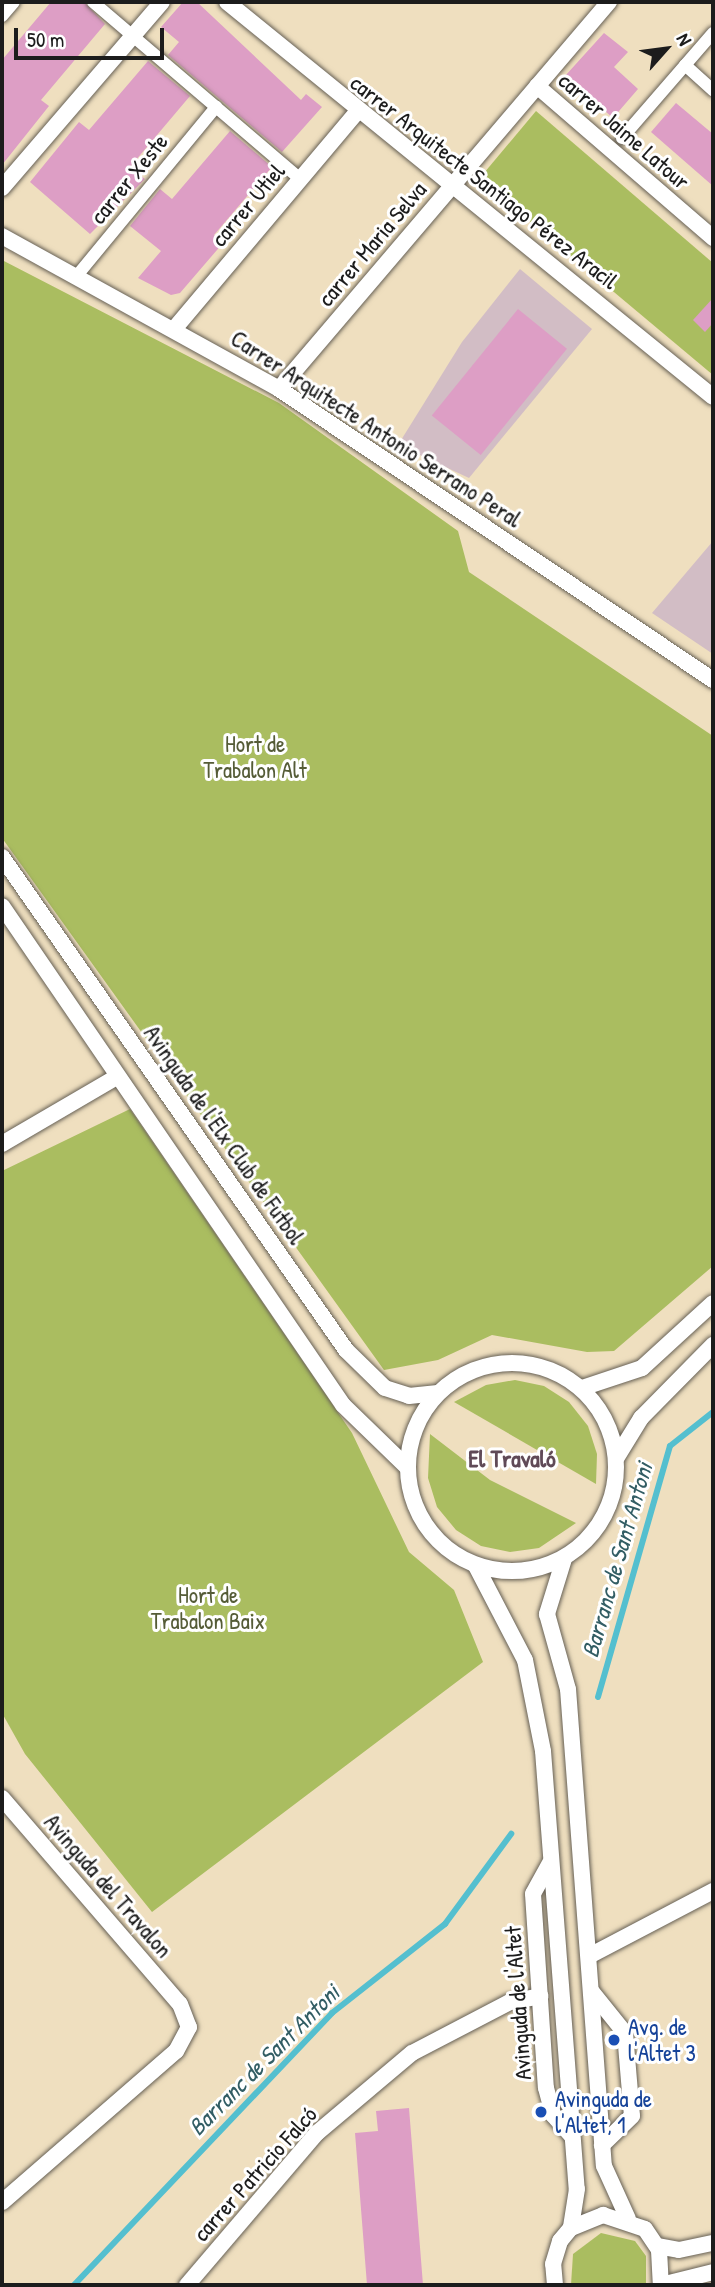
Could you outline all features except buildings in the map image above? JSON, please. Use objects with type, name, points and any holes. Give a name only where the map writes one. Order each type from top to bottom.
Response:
[{"type":"street","points":[[2,16],[14,2]]},
{"type":"street","points":[[93,2],[300,178]]},
{"type":"street","points":[[2,188],[162,2]]},
{"type":"street","name":"carrer Arquitecte Santiago Pérez Aracil","points":[[228,2],[357,112],[453,184],[713,397]]},
{"type":"street","name":"carrer Maria Selva","points":[[279,389],[609,2]]},
{"type":"street","points":[[622,138],[713,33]]},
{"type":"street","points":[[685,65],[713,90]]},
{"type":"street","name":"carrer Jaime Latour","points":[[537,86],[713,238]]},
{"type":"street","name":"carrer Xeste","points":[[75,278],[216,107]]},
{"type":"street","name":"carrer Utiel","points":[[175,328],[357,112]]},
{"type":"street","name":"Carrer Arquitecte Antonio Serrano Peral","points":[[2,236],[75,278],[175,328],[279,389],[713,680]]},
{"type":"street","name":"Avinguda de l'Elx Club de Futbol","points":[[2,857],[346,1350],[385,1388],[410,1396],[438,1394]]},
{"type":"street","points":[[2,906],[115,1078],[343,1405],[407,1467]]},
{"type":"street","points":[[2,1143],[115,1078]]},
{"type":"street","points":[[582,1388],[642,1368],[713,1303]]},
{"type":"street","points":[[617,1457],[641,1418],[713,1345]]},
{"type":"street","points":[[526,1363],[582,1388],[613,1438],[617,1457],[610,1508],[586,1543],[564,1559],[522,1572],[476,1566],[436,1540],[413,1501],[407,1467],[412,1434],[438,1394],[488,1365],[526,1363]]},
{"type":"street","points":[[564,1559],[547,1614],[568,1689],[570,1773],[591,1955],[602,2145],[611,2192],[628,2219],[657,2246],[679,2250],[713,2244]]},
{"type":"street","points":[[476,1566],[525,1660],[543,1751],[550,1863]]},
{"type":"street","name":"Avinguda del Travalon","points":[[2,1798],[180,2004],[189,2027],[176,2050],[2,2202]]},
{"type":"street","name":"Avinguda de l'Altet","points":[[550,1863],[577,2189],[571,2228],[555,2253],[555,2285]]},
{"type":"street","name":"Avinguda de l'Altet","points":[[550,1863],[533,1894],[546,2088],[553,2115],[572,2137]]},
{"type":"street","points":[[591,1955],[713,1891]]},
{"type":"street","points":[[592,1992],[625,2033],[632,2116],[602,2145]]},
{"type":"street","name":"carrer Patricio Falcó","points":[[187,2285],[317,2133],[412,2053],[510,2002],[540,1996]]},
{"type":"street","points":[[571,2228],[603,2215],[628,2219]]},
{"type":"street","points":[[657,2246],[661,2285],[713,2272]]},
{"type":"shaded area","points":[[520,269],[592,329],[469,478],[398,445],[462,342]]},
{"type":"shaded area","points":[[713,541],[713,654],[652,613]]},
{"type":"green space","points":[[536,111],[713,263],[713,375],[479,179]]},
{"type":"green space","name":"Hort de Trabalon Alt","points":[[2,260],[279,403],[458,531],[469,572],[713,736],[713,1266],[614,1351],[587,1352],[492,1335],[438,1360],[384,1370],[2,838]]},
{"type":"green space","name":"Hort de Trabalon Baix","points":[[130,1109],[352,1433],[409,1552],[454,1590],[483,1662],[152,1912],[25,1754],[2,1713],[2,1171]]},
{"type":"green space","points":[[515,1380],[544,1386],[569,1402],[588,1426],[597,1454],[596,1484],[454,1402],[486,1385]]},
{"type":"green space","points":[[430,1434],[490,1480],[576,1523],[539,1548],[510,1552],[481,1546],[456,1530],[437,1507],[428,1478]]},
{"type":"green space","points":[[601,2233],[635,2241],[646,2256],[646,2285],[571,2285],[573,2254]]},
{"type":"waterway","name":"Barranc de Sant Antoni","points":[[598,1697],[670,1446],[713,1412]]},
{"type":"waterway","name":"Barranc de Sant Antoni","points":[[74,2285],[332,2013],[445,1924],[511,1834]]},
{"type":"place","name":"Avg. de l'Altet 3","points":[[614,2040]]},
{"type":"place","name":"Avinguda de l'Altet, 1","points":[[541,2112]]},
{"type":"district","name":"El Travaló","points":[[512,1459]]}]
